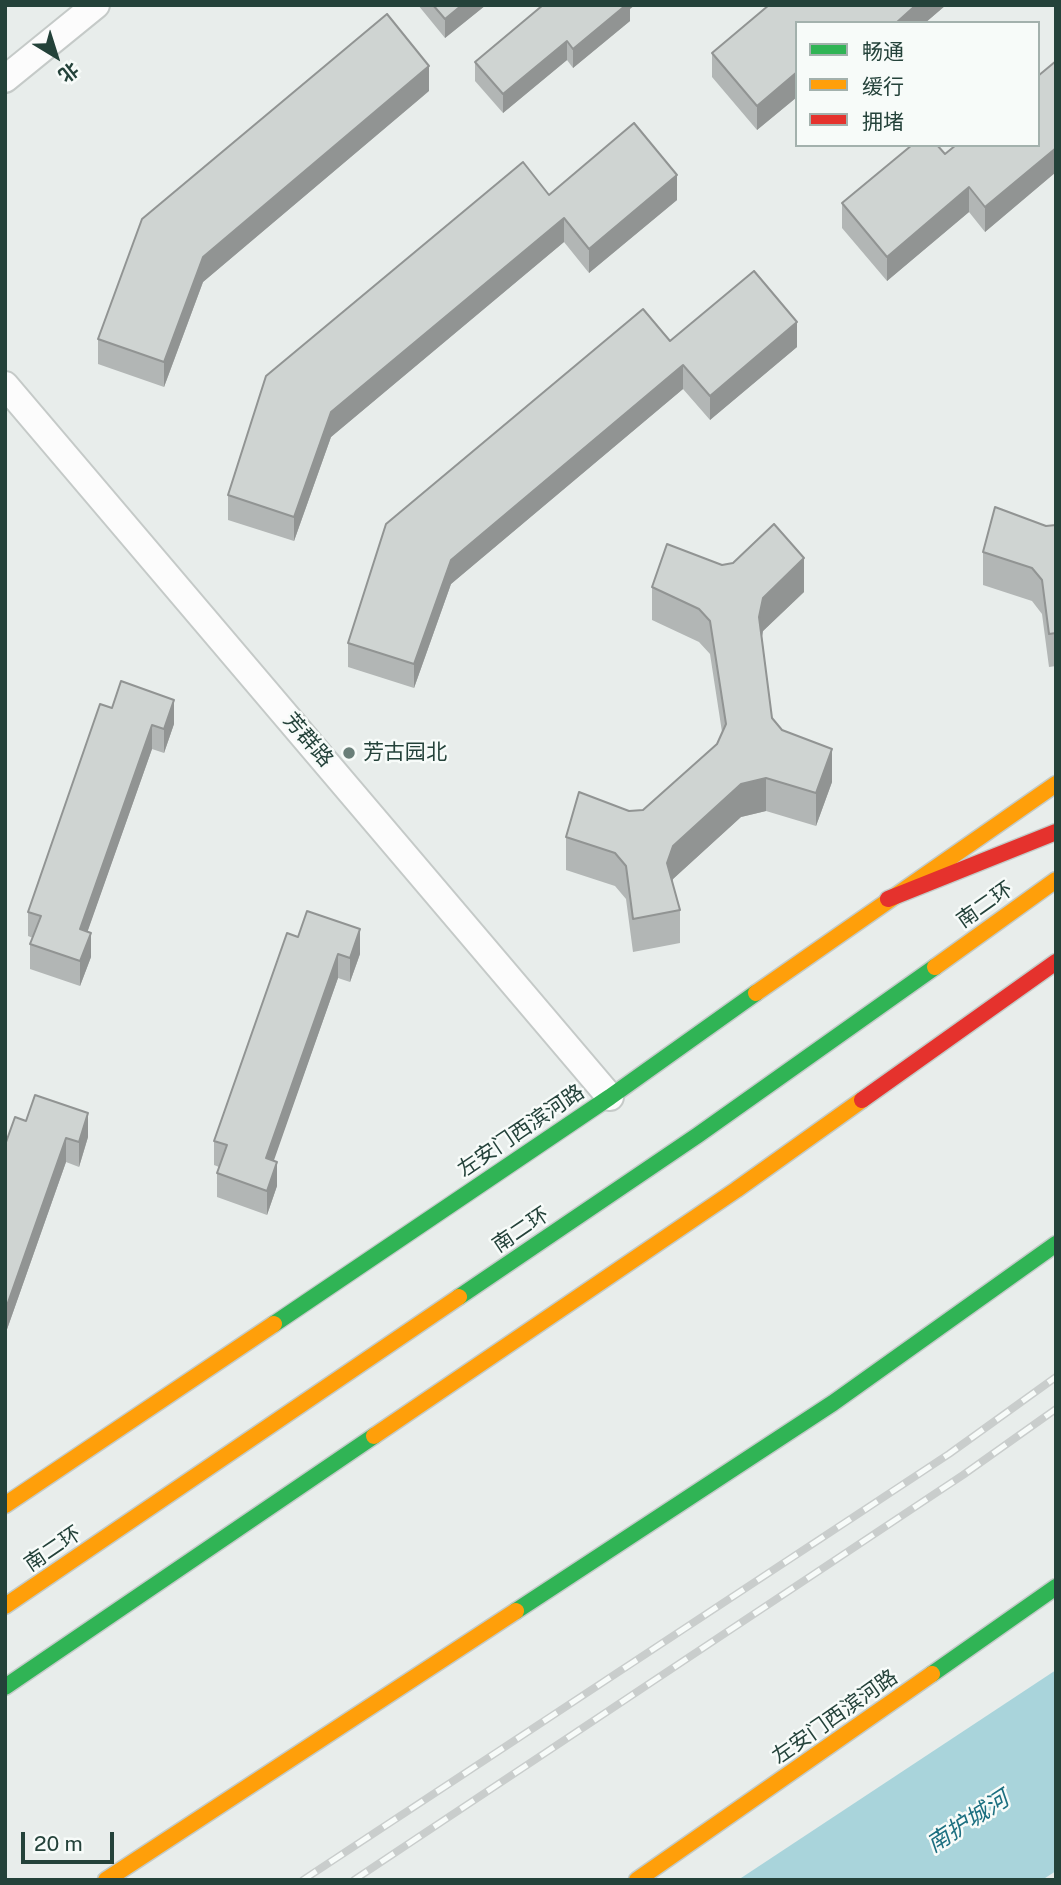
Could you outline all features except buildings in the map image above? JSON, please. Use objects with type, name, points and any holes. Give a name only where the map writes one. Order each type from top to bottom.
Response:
[{"type":"main road","name":"左安门西滨河路","points":[[5,1505],[610,1097],[888,899],[1056,784]]},
{"type":"main road","points":[[888,899],[1056,832]]},
{"type":"main road","name":"南二环","points":[[5,1606],[698,1135],[1056,880]]},
{"type":"main road","points":[[5,1687],[736,1190],[1056,962]]},
{"type":"main road","points":[[106,1880],[833,1403],[1056,1244]]},
{"type":"main road","points":[[5,1590],[54,1573]]},
{"type":"main road","name":"左安门西滨河路","points":[[637,1880],[1056,1587]]},
{"type":"street","points":[[5,79],[96,5]]},
{"type":"street","name":"芳群路","points":[[5,385],[610,1097]]},
{"type":"water","name":"南护城河","points":[[1056,1670],[1056,1871],[1042,1880],[738,1880]]},
{"type":"railway","points":[[303,1880],[949,1454],[1056,1377]]},
{"type":"railway","points":[[354,1880],[963,1475],[1056,1409]]},
{"type":"traffic: fast","points":[[459,1297],[698,1135],[935,967]]},
{"type":"traffic: fast","points":[[274,1324],[610,1097],[756,993]]},
{"type":"traffic: fast","points":[[516,1611],[833,1403],[1056,1244]]},
{"type":"traffic: fast","points":[[5,1687],[374,1436]]},
{"type":"traffic: fast","points":[[932,1674],[1056,1587]]},
{"type":"traffic: slow","points":[[756,993],[1056,784]]},
{"type":"traffic: slow","points":[[935,967],[1056,880]]},
{"type":"traffic: slow","points":[[374,1436],[736,1190],[862,1100]]},
{"type":"traffic: slow","points":[[5,1606],[459,1297]]},
{"type":"traffic: slow","points":[[5,1505],[274,1324]]},
{"type":"traffic: slow","points":[[106,1880],[516,1611]]},
{"type":"traffic: slow","points":[[637,1880],[932,1674]]},
{"type":"traffic: jam","points":[[888,899],[1056,832]]},
{"type":"traffic: jam","points":[[862,1100],[1056,962]]},
{"type":"place","name":"芳古园北","points":[[349,753]]}]
